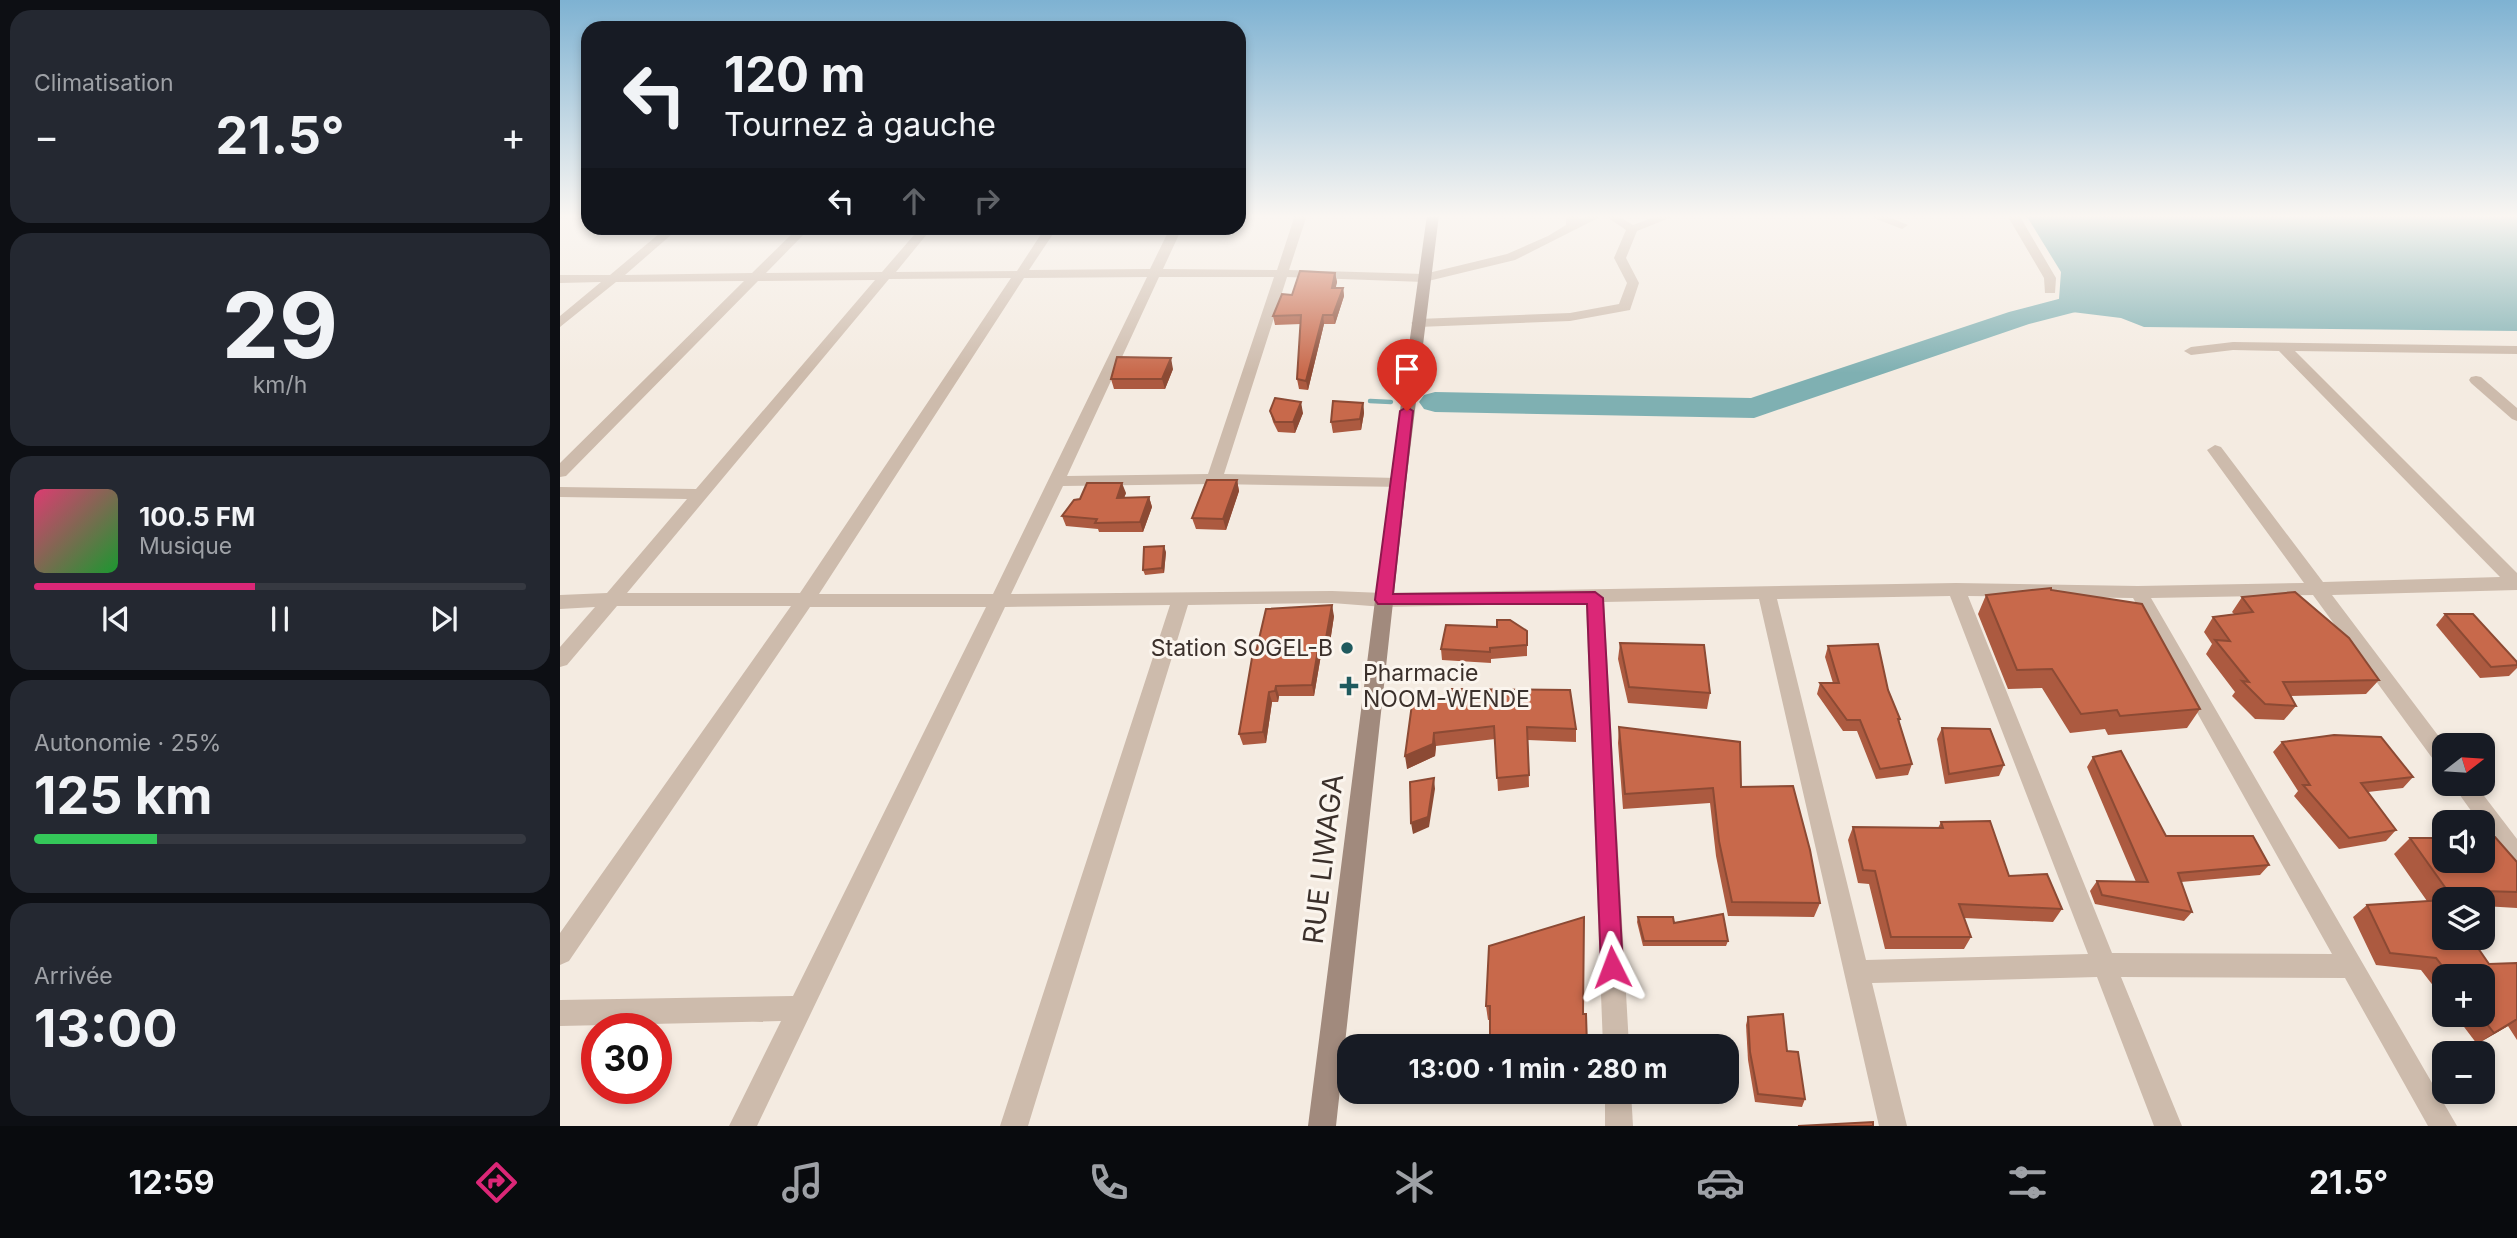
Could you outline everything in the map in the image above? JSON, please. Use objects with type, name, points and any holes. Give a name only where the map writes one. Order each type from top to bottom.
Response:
[{"type":"main road","name":"RUE LIWAGA","points":[[1322,1126],[1425,268]]},
{"type":"street","points":[[560,323],[626,268]]},
{"type":"street","points":[[560,472],[766,268]]},
{"type":"street","points":[[560,660],[703,494],[891,268]]},
{"type":"street","points":[[560,953],[804,602],[1024,268]]},
{"type":"street","points":[[743,1126],[1158,268]]},
{"type":"street","points":[[1214,479],[1284,268]]},
{"type":"street","points":[[560,279],[1156,273],[1356,274],[1424,278],[1467,268]]},
{"type":"street","points":[[1418,323],[1570,317],[1620,309],[1628,303],[1633,287],[1624,268]]},
{"type":"street","points":[[2044,268],[2050,278],[2050,290]]},
{"type":"street","points":[[2191,351],[2233,346],[2517,350]]},
{"type":"street","points":[[2283,347],[2517,584]]},
{"type":"street","points":[[2476,380],[2517,416]]},
{"type":"street","points":[[2215,450],[2315,589],[2432,743]]},
{"type":"street","points":[[1057,481],[1214,479],[1398,482]]},
{"type":"street","points":[[560,492],[703,494]]},
{"type":"street","points":[[560,602],[612,599],[804,602],[1332,597],[1384,600],[1956,589],[2138,592],[2517,584]]},
{"type":"street","points":[[1956,589],[2168,1126]]},
{"type":"street","points":[[2138,592],[2443,1126]]},
{"type":"street","points":[[1767,593],[1893,1126]]},
{"type":"street","points":[[1595,598],[1615,1034]]},
{"type":"street","points":[[1014,1126],[1181,599]]},
{"type":"street","points":[[2472,796],[2517,856]]},
{"type":"street","points":[[1857,972],[2104,965],[2350,966]]},
{"type":"street","points":[[560,1013],[801,1008]]},
{"type":"street","points":[[1618,1104],[1619,1126]]},
{"type":"water","points":[[2058,268],[2517,268],[2517,331],[2144,327],[2121,318],[2064,311],[2052,303],[2059,299],[2061,272]]},
{"type":"building","points":[[1300,271],[1335,273],[1332,288],[1343,288],[1333,315],[1323,315],[1306,381],[1297,379],[1301,315],[1273,316],[1282,294],[1292,295]]},
{"type":"building","points":[[1117,357],[1171,358],[1162,379],[1111,379]]},
{"type":"building","points":[[1275,398],[1301,402],[1293,422],[1275,422],[1270,411]]},
{"type":"building","points":[[1333,401],[1363,403],[1360,419],[1331,422]]},
{"type":"building","points":[[1207,480],[1237,480],[1223,519],[1192,518]]},
{"type":"building","points":[[1087,483],[1122,483],[1117,498],[1149,497],[1140,522],[1095,523],[1097,519],[1062,516],[1074,500],[1080,499]]},
{"type":"building","points":[[1164,546],[1162,568],[1143,570],[1144,547]]},
{"type":"building","points":[[2051,588],[2142,604],[2200,709],[2120,716],[2117,710],[2081,714],[2052,669],[2017,670],[1986,595]]},
{"type":"building","points":[[2295,592],[2349,638],[2379,680],[2283,682],[2296,706],[2265,704],[2242,681],[2249,682],[2215,640],[2230,641],[2213,617],[2253,612],[2242,597]]},
{"type":"building","points":[[1332,605],[1326,638],[1320,638],[1312,685],[1276,686],[1275,691],[1269,692],[1263,732],[1239,734],[1253,652],[1256,652],[1266,609]]},
{"type":"building","points":[[2445,614],[2473,614],[2517,665],[2491,667]]},
{"type":"building","points":[[1497,620],[1510,620],[1527,631],[1527,645],[1490,648],[1490,652],[1441,649],[1446,625],[1497,627]]},
{"type":"building","points":[[1620,643],[1704,645],[1710,693],[1629,687]]},
{"type":"building","points":[[1878,644],[1888,690],[1900,719],[1912,764],[1880,769],[1860,720],[1847,720],[1820,683],[1839,683],[1828,646]]},
{"type":"building","points":[[1451,689],[1570,690],[1576,729],[1527,727],[1529,775],[1497,778],[1494,726],[1434,733],[1433,744],[1405,756],[1412,704],[1450,697]]},
{"type":"building","points":[[1619,727],[1740,742],[1741,787],[1793,786],[1810,850],[1820,903],[1732,902],[1719,841],[1713,788],[1625,794]]},
{"type":"building","points":[[1942,728],[1990,729],[2004,765],[1949,774]]},
{"type":"building","points":[[2334,735],[2381,737],[2413,777],[2361,783],[2396,830],[2349,838],[2303,785],[2310,785],[2282,742]]},
{"type":"building","points":[[2121,751],[2166,836],[2253,836],[2269,865],[2178,873],[2192,912],[2102,895],[2097,881],[2148,882],[2093,757]]},
{"type":"building","points":[[1434,778],[1428,817],[1411,823],[1410,782]]},
{"type":"building","points":[[1990,821],[2009,876],[2047,874],[2062,909],[1959,904],[1971,937],[1891,937],[1875,871],[1863,870],[1853,827],[1943,828],[1941,822]]},
{"type":"building","points":[[2495,837],[2517,862],[2517,892],[2495,891],[2495,887],[2445,887],[2435,873],[2495,873]]},
{"type":"building","points":[[2410,838],[2432,838],[2432,869]]},
{"type":"building","points":[[2432,901],[2432,950],[2479,950],[2489,964],[2441,964],[2436,958],[2390,953],[2367,905]]},
{"type":"building","points":[[1723,914],[1728,941],[1644,941],[1638,917],[1673,917],[1674,923]]},
{"type":"building","points":[[1584,917],[1583,1014],[1586,1014],[1587,1034],[1490,1034],[1490,1006],[1486,1006],[1489,946]]},
{"type":"building","points":[[2517,963],[2517,1019],[2494,1033],[2489,1027],[2495,1027],[2495,964],[2489,964]]},
{"type":"building","points":[[1783,1014],[1787,1051],[1798,1052],[1805,1099],[1758,1094],[1750,1052],[1748,1017]]},
{"type":"building","points":[[1873,1122],[1873,1126],[1798,1126]]},
{"type":"waterway","points":[[1435,402],[1754,408],[2019,318],[2108,295]]},
{"type":"waterway","points":[[1370,401],[1391,402]]},
{"type":"place","name":"Station SOGEL-B","points":[[1347,648]]},
{"type":"place","name":"Pharmacie NOOM-WENDE","points":[[1349,686]]},
{"type":"route","points":[[1407,411],[1384,600],[1595,598],[1612,967]]}]
